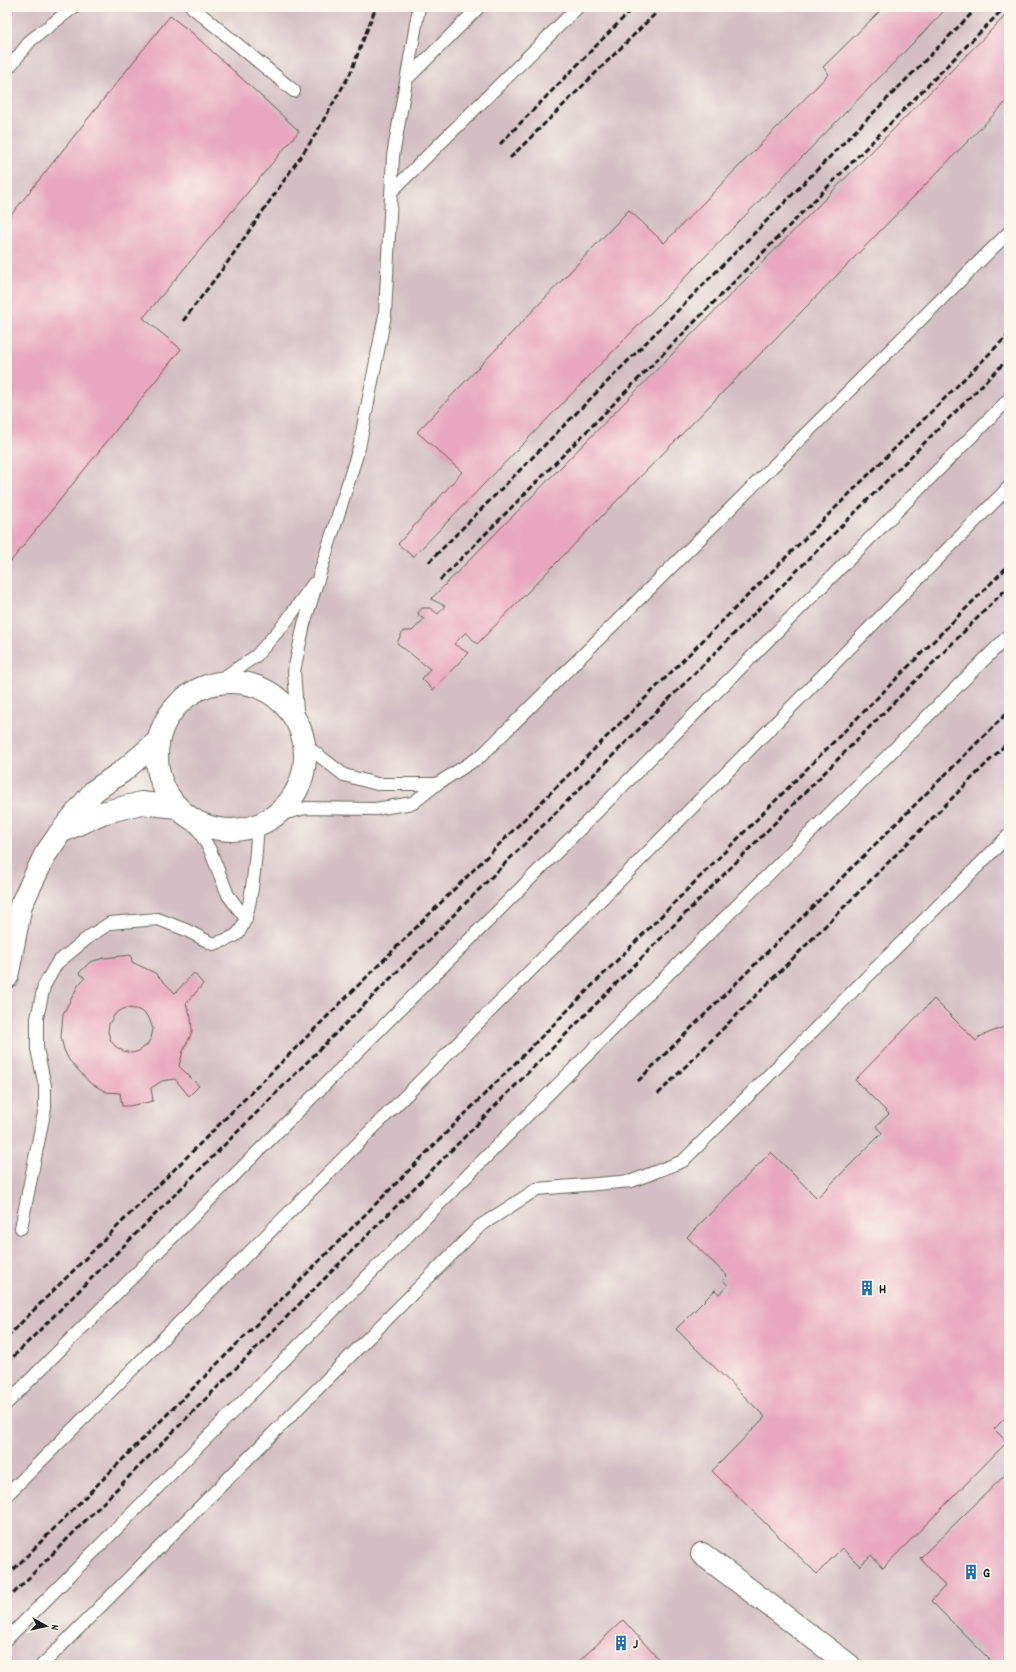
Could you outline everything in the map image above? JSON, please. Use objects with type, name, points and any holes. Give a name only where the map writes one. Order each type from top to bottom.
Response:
[{"type":"street","points":[[60,832],[102,813],[141,803],[185,814],[214,829],[236,830],[266,821],[289,802],[300,784],[304,764],[301,734],[284,704],[264,689],[239,682],[215,683],[195,691],[178,704],[165,721],[158,741],[157,765],[163,788],[185,814]]},
{"type":"street","points":[[7,977],[21,905],[45,855],[60,832],[94,791],[123,771],[158,741]]},
{"type":"street","points":[[702,1554],[849,1665]]},
{"type":"lane","points":[[7,70],[31,40],[74,7]]},
{"type":"lane","points":[[192,7],[294,91]]},
{"type":"lane","points":[[419,7],[394,156],[385,315],[359,448],[304,624],[294,671],[301,734],[344,775],[377,784],[437,784]]},
{"type":"lane","points":[[407,79],[479,7]]},
{"type":"lane","points":[[391,192],[578,7]]},
{"type":"lane","points":[[21,1228],[45,1108],[45,1086],[37,1049],[37,1018],[44,986],[58,963],[90,936],[110,923],[158,919],[186,930],[213,944],[236,935],[246,919],[252,882],[266,821],[306,808],[375,809],[413,803],[437,784],[481,756],[1009,232]]},
{"type":"lane","points":[[7,1403],[1009,399]]},
{"type":"lane","points":[[7,1495],[567,934],[1009,487]]},
{"type":"lane","points":[[215,683],[256,656],[285,623],[319,575]]},
{"type":"lane","points":[[7,1639],[620,1021],[1009,635]]},
{"type":"lane","points":[[185,814],[210,850],[228,895],[246,919]]},
{"type":"lane","points":[[42,1665],[480,1226],[537,1189],[632,1181],[683,1162],[1009,835]]},
{"type":"shaded area","points":[[7,7],[1009,7],[1009,1665],[7,1665]]},
{"type":"building","points":[[884,7],[948,7],[413,557],[398,544],[462,472],[417,432],[629,210],[664,243],[829,74],[823,67]]},
{"type":"building","points":[[1009,12],[1009,99],[477,644],[466,632],[454,644],[468,653],[433,690],[422,679],[430,669],[397,643],[403,631],[412,631],[424,619],[419,616],[418,613],[422,608],[430,608],[438,614],[445,606],[431,599]]},
{"type":"building","points":[[170,16],[190,31],[299,131],[143,318],[181,349],[7,566],[7,220]]},
{"type":"building","points":[[131,955],[132,962],[155,973],[175,993],[194,973],[203,984],[186,1004],[191,1017],[192,1031],[183,1051],[179,1066],[199,1086],[189,1096],[175,1079],[162,1081],[151,1088],[153,1101],[122,1106],[120,1093],[106,1092],[89,1082],[69,1060],[64,1050],[61,1037],[63,1014],[79,984],[85,978],[79,973],[90,962],[104,958]],"holes":[[[127,1008],[136,1009],[143,1012],[149,1018],[153,1029],[151,1038],[147,1045],[139,1051],[132,1053],[123,1051],[115,1046],[111,1041],[108,1032],[109,1024],[115,1014]]]},
{"type":"building","name":"H","points":[[934,999],[976,1041],[981,1036],[1009,1025],[1009,1414],[994,1429],[1007,1442],[883,1568],[871,1555],[860,1566],[842,1548],[817,1574],[712,1471],[765,1417],[676,1329],[715,1290],[719,1294],[728,1286],[723,1280],[727,1276],[687,1237],[771,1152],[817,1198],[882,1133],[876,1126],[889,1114],[855,1080]]},
{"type":"building","name":"G","points":[[1009,1471],[1009,1665],[995,1665],[931,1601],[945,1586],[920,1558]]},
{"type":"building","name":"J","points":[[623,1620],[664,1665],[575,1665]]},
{"type":"railway","points":[[183,321],[227,263],[312,140],[350,74],[376,7]]},
{"type":"railway","points":[[500,144],[634,7]]},
{"type":"railway","points":[[510,158],[662,7]]},
{"type":"railway","points":[[429,562],[978,7]]},
{"type":"railway","points":[[440,580],[1005,7]]},
{"type":"railway","points":[[7,1337],[1009,334]]},
{"type":"railway","points":[[7,1363],[1009,358]]},
{"type":"railway","points":[[7,1576],[1009,565]]},
{"type":"railway","points":[[7,1600],[1009,586]]},
{"type":"railway","points":[[638,1081],[1009,711]]},
{"type":"railway","points":[[658,1094],[1009,741]]},
{"type":"place","name":"H","points":[[867,1288]]},
{"type":"place","name":"G","points":[[971,1572]]},
{"type":"place","name":"J","points":[[621,1643]]}]
